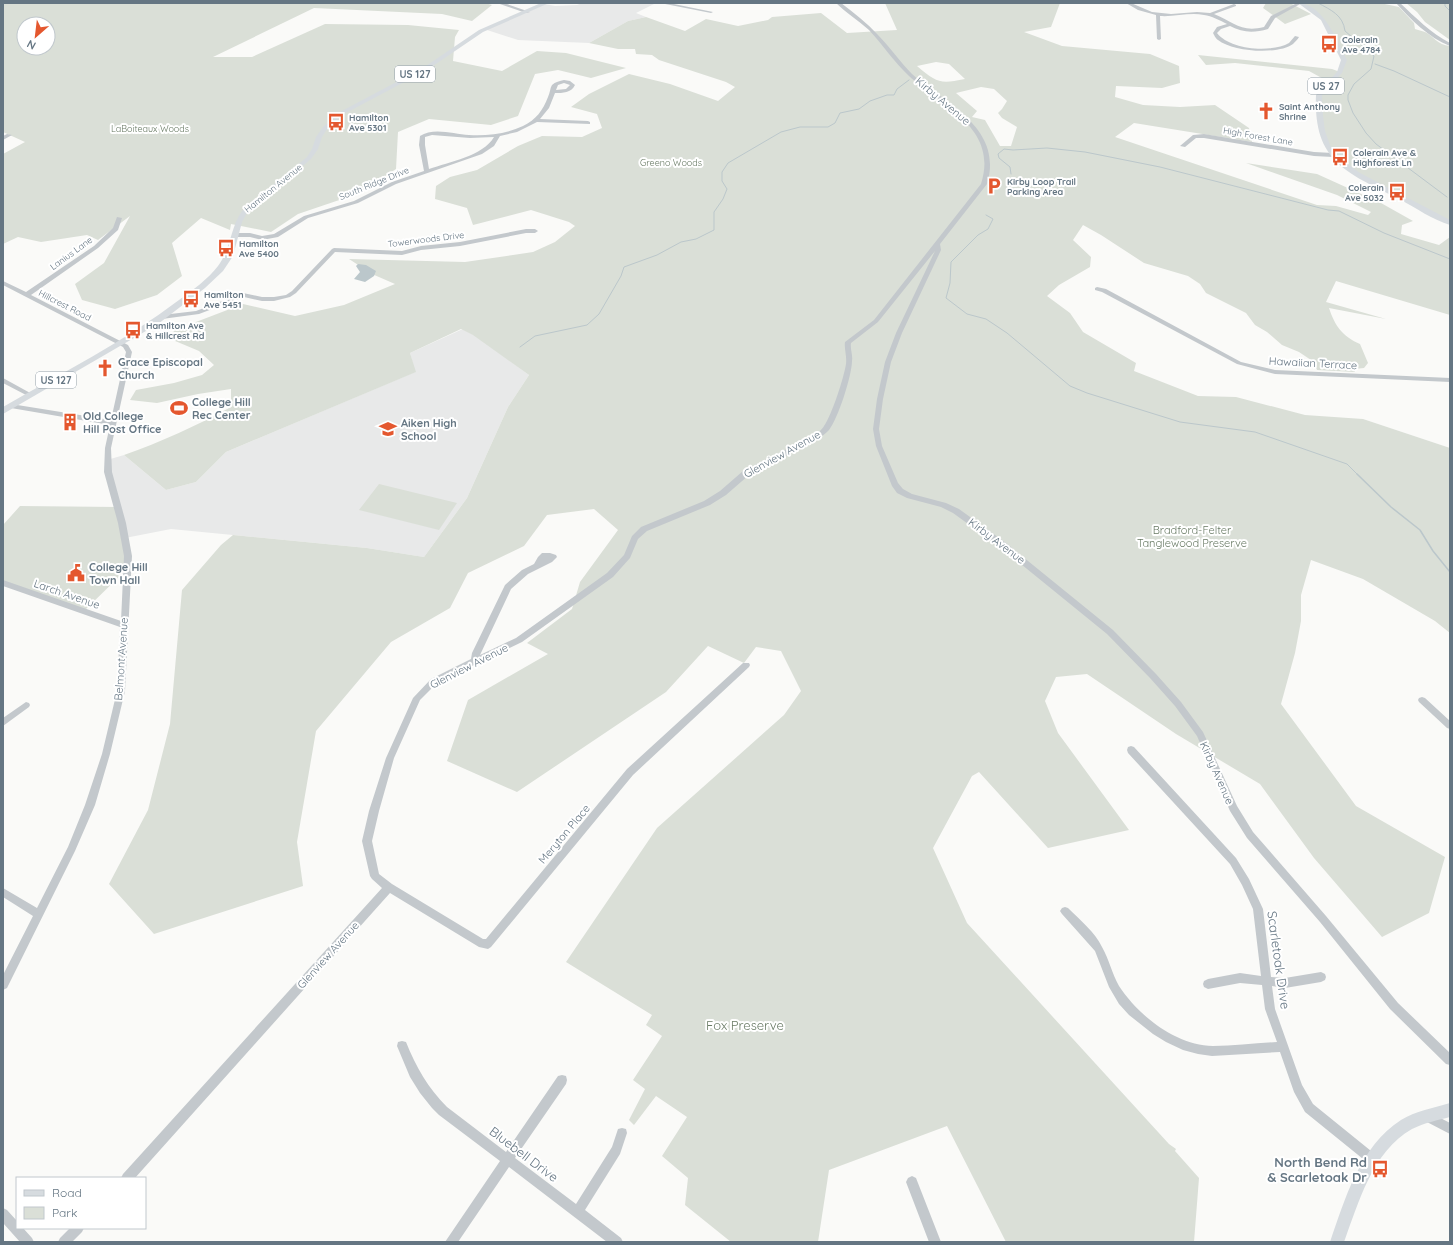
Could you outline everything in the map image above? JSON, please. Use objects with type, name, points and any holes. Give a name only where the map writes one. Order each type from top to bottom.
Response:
[{"type":"main road","name":"Hamilton Avenue","points":[[3,411],[162,317],[202,286],[220,269],[229,256],[236,235],[238,222],[244,212],[309,158],[315,149],[320,134],[334,119],[347,110],[425,69],[477,33],[496,23],[528,12],[546,3]]},
{"type":"main road","name":"US 27","points":[[1298,3],[1319,15],[1344,60],[1340,72],[1319,95],[1323,134],[1325,142],[1333,155],[1345,166],[1359,175],[1450,224]]},
{"type":"main road","points":[[1337,1242],[1372,1159],[1388,1139],[1405,1125],[1450,1110]]},
{"type":"street","points":[[500,3],[528,12]]},
{"type":"street","points":[[662,3],[711,12]]},
{"type":"street","name":"Kirby Avenue","points":[[838,3],[870,29],[908,72],[964,117],[981,138],[987,163],[987,178],[964,212],[952,224],[937,244],[938,250],[899,333],[888,362],[880,399],[876,429],[879,446],[895,484],[900,490],[910,496],[943,505],[956,511],[991,536],[1110,632],[1153,676],[1178,704],[1200,734],[1233,808],[1250,835],[1323,919],[1394,1006],[1450,1060]]},
{"type":"street","points":[[1128,3],[1141,10],[1158,14],[1209,14],[1234,5]]},
{"type":"street","points":[[1209,14],[1229,25],[1245,30],[1263,30],[1268,27],[1273,17],[1298,3]]},
{"type":"street","points":[[1398,3],[1418,23],[1439,39],[1450,45]]},
{"type":"street","points":[[1158,14],[1159,39]]},
{"type":"street","points":[[1229,25],[1216,30],[1215,33],[1217,37],[1230,44],[1249,49],[1282,47],[1292,43],[1297,37]]},
{"type":"street","name":"South Ridge Drive","points":[[427,172],[422,145],[422,138],[426,135],[437,133],[466,137],[498,136],[519,129],[535,120],[546,109],[553,91]]},
{"type":"street","points":[[535,120],[588,123]]},
{"type":"street","points":[[3,138],[9,135]]},
{"type":"street","name":"South Ridge Drive","points":[[236,235],[250,235],[262,238],[276,236],[306,217],[356,202],[394,183],[480,153],[492,145],[498,136]]},
{"type":"street","name":"High Forest Lane","points":[[1183,146],[1195,136],[1204,136],[1314,154],[1333,155]]},
{"type":"street","name":"Lanius Lane","points":[[26,295],[96,247],[116,229],[119,218]]},
{"type":"street","name":"Towerwoods Drive","points":[[162,317],[197,314],[243,295],[269,300],[288,296],[294,292],[334,250],[402,253],[421,248],[460,244],[526,230],[535,230]]},
{"type":"street","name":"Glenview Avenue","points":[[128,1177],[389,887],[375,876],[367,841],[374,811],[390,758],[417,698],[422,692],[434,681],[519,640],[610,575],[627,556],[635,538],[644,529],[707,503],[723,493],[746,473],[815,438],[824,431],[829,423],[848,371],[848,342],[876,321],[937,244]]},
{"type":"street","name":"Hillcrest Road","points":[[3,283],[119,342]]},
{"type":"street","name":"Hawaiian Terrace","points":[[1097,289],[1104,290],[1216,353],[1239,363],[1259,369],[1275,372],[1450,380]]},
{"type":"street","name":"Belmont Avenue","points":[[3,985],[80,831],[98,781],[116,716],[121,690],[128,556],[122,523],[110,482],[107,460],[113,423],[129,352],[128,348],[119,342]]},
{"type":"street","points":[[3,380],[30,395]]},
{"type":"street","points":[[11,406],[113,423]]},
{"type":"street","points":[[475,661],[476,653],[508,587],[525,572],[537,566]]},
{"type":"street","name":"Larch Avenue","points":[[3,583],[124,625]]},
{"type":"street","name":"Meryton Place","points":[[389,887],[482,944],[490,942],[630,772],[746,665]]},
{"type":"street","points":[[1422,700],[1450,726]]},
{"type":"street","points":[[3,723],[26,705]]},
{"type":"street","name":"Scarletoak Drive","points":[[1131,750],[1233,861],[1246,882],[1258,909],[1270,1009],[1282,1047],[1298,1088],[1309,1108],[1372,1159]]},
{"type":"street","points":[[3,892],[38,914]]},
{"type":"street","points":[[1065,911],[1097,948],[1114,987],[1125,1004],[1140,1018],[1168,1037],[1203,1050],[1282,1047]]},
{"type":"street","points":[[1208,984],[1240,978],[1285,983],[1321,977]]},
{"type":"street","name":"Bluebell Drive","points":[[402,1046],[407,1062],[419,1084],[443,1111],[617,1242]]},
{"type":"street","points":[[451,1242],[506,1159],[562,1080]]},
{"type":"street","points":[[1429,1117],[1450,1129]]},
{"type":"street","points":[[577,1212],[616,1150],[622,1133]]},
{"type":"street","points":[[912,1182],[935,1242]]},
{"type":"street","points":[[3,1214],[16,1229]]},
{"type":"street","points":[[16,1229],[28,1242]]},
{"type":"street","points":[[64,1242],[77,1229]]},
{"type":"shaded area","points":[[582,3],[656,3],[636,13],[646,17],[628,21],[589,43],[518,40],[484,29],[545,4],[555,6],[577,5]]},
{"type":"shaded area","points":[[358,264],[366,265],[376,271],[374,276],[365,282],[354,279],[360,272],[356,266]]},
{"type":"shaded area","name":"Aiken High School","points":[[465,328],[529,375],[508,407],[467,498],[424,557],[367,548],[171,529],[125,538],[107,460],[124,455],[166,490],[196,482],[226,452],[415,372],[410,353]]},
{"type":"green space","name":"LaBoiteaux Woods","points":[[3,3],[485,3],[492,5],[472,21],[442,14],[314,8],[213,57],[252,57],[325,24],[408,25],[459,30],[455,37],[453,61],[502,71],[537,51],[566,53],[626,68],[591,78],[558,70],[535,74],[518,116],[491,125],[429,119],[398,132],[396,169],[357,194],[298,214],[271,232],[231,224],[230,230],[201,218],[172,243],[182,276],[157,295],[115,309],[82,300],[75,284],[104,263],[130,216],[98,240],[87,235],[41,242],[18,237],[3,244],[3,154],[25,142],[3,132]]},
{"type":"green space","points":[[885,3],[1060,3],[1051,27],[1024,32],[1062,46],[1150,54],[1179,66],[1180,83],[1162,88],[1116,86],[1115,97],[1143,105],[1180,107],[1215,105],[1249,128],[1252,142],[1134,123],[1115,137],[1317,205],[1336,206],[1368,215],[1371,212],[1337,195],[1246,163],[1317,174],[1381,203],[1413,221],[1402,225],[1401,234],[1439,245],[1450,237],[1450,315],[1336,281],[1326,302],[1386,319],[1329,308],[1340,330],[1348,338],[1360,344],[1368,363],[1364,368],[1354,369],[1355,372],[1317,370],[1314,362],[1299,352],[1282,345],[1267,332],[1255,325],[1246,313],[1206,293],[1200,284],[1188,276],[1144,263],[1083,225],[1073,240],[1091,257],[1090,267],[1059,285],[1047,296],[1070,313],[1083,332],[1136,363],[1134,371],[1198,396],[1236,397],[1305,415],[1363,419],[1450,448],[1450,633],[1435,621],[1363,579],[1311,560],[1301,595],[1301,621],[1295,653],[1281,704],[1356,806],[1445,857],[1429,913],[1382,937],[1314,858],[1260,784],[1176,734],[1087,674],[1056,677],[1045,701],[1058,733],[1129,830],[1048,848],[979,772],[972,776],[933,848],[967,923],[1169,1144],[1176,1149],[1175,1151],[1199,1178],[1194,1242],[1006,1242],[947,1126],[829,1170],[818,1242],[731,1242],[685,1205],[688,1178],[662,1156],[687,1117],[656,1096],[634,1125],[629,1120],[645,1089],[633,1080],[662,1036],[646,1025],[652,1015],[566,962],[657,828],[784,715],[801,691],[781,651],[756,647],[744,663],[708,646],[666,692],[517,792],[447,761],[468,700],[548,654],[527,643],[572,609],[580,582],[618,530],[594,509],[547,515],[524,546],[468,573],[450,608],[391,642],[316,731],[297,842],[303,886],[154,934],[109,884],[148,810],[170,724],[182,590],[221,545],[233,535],[367,548],[424,557],[467,498],[508,407],[529,375],[473,335],[461,329],[410,353],[416,372],[226,452],[196,482],[166,490],[124,455],[151,445],[205,421],[231,407],[231,389],[198,394],[157,403],[130,400],[136,390],[174,383],[202,375],[214,365],[199,351],[168,338],[175,330],[243,304],[295,316],[344,305],[395,284],[372,274],[349,259],[465,262],[533,252],[555,242],[575,226],[569,222],[531,210],[473,225],[467,208],[435,199],[436,186],[450,177],[477,170],[518,146],[542,136],[582,137],[602,128],[597,114],[571,107],[589,94],[629,74],[670,84],[718,101],[735,87],[726,82],[659,60],[652,55],[636,54],[635,49],[618,49],[589,43],[628,21],[646,17],[685,31],[706,19],[738,26],[768,20],[772,17],[821,13],[847,33],[897,30]],"holes":[[[936,62],[949,64],[965,79],[944,82],[939,81],[929,76],[917,66]],[[981,87],[994,89],[1007,101],[998,113],[1002,118],[1017,127],[1011,146],[1000,146],[985,120],[972,117],[977,111],[956,93]]]},
{"type":"green space","points":[[1266,3],[1290,3],[1311,14],[1285,24],[1263,8]]},
{"type":"green space","points":[[1301,3],[1380,3],[1399,7],[1414,23],[1415,29],[1425,32],[1442,44],[1450,46],[1450,223],[1345,166],[1325,142],[1319,95],[1329,82],[1309,71],[1235,63],[1206,65],[1198,55],[1332,69],[1340,72],[1344,64],[1319,15]]},
{"type":"green space","points":[[1406,3],[1450,3],[1450,40],[1425,22],[1417,12]]},
{"type":"green space","points":[[379,484],[457,503],[439,530],[359,510]]},
{"type":"green space","points":[[20,506],[118,507],[127,569],[84,611],[3,583],[3,525]]},
{"type":"waterway","points":[[1318,3],[1336,14],[1342,21],[1345,31],[1374,56],[1371,69],[1354,84],[1348,95],[1348,100],[1353,113],[1366,133],[1376,144],[1447,197]]},
{"type":"waterway","points":[[1445,3],[1445,6],[1450,11]]},
{"type":"waterway","points":[[1375,64],[1394,71],[1450,97]]},
{"type":"waterway","points":[[520,347],[535,336],[587,325],[599,314],[621,276],[624,267],[657,255],[681,242],[696,239],[714,230],[714,212],[723,199],[727,189],[722,181],[722,172],[728,163],[781,132],[800,127],[828,127],[835,123],[840,113],[859,109],[870,101],[887,95],[894,95],[897,89],[909,80]]},
{"type":"waterway","points":[[1011,174],[1010,167],[999,158],[998,154],[1004,149],[1013,150],[1047,148],[1085,152],[1160,167],[1328,210],[1339,211],[1384,233],[1450,259]]},
{"type":"waterway","points":[[986,215],[993,219],[988,229],[978,235],[951,262],[950,283],[946,298],[967,314],[986,319],[1007,333],[1070,386],[1087,393],[1180,422],[1255,432],[1347,464],[1357,474]]},
{"type":"waterway","points":[[1357,474],[1391,507],[1420,530],[1433,551],[1450,572]]},
{"type":"place","name":"Colerain Ave 4784","points":[[1329,44]]},
{"type":"place","name":"Saint Anthony Shrine","points":[[1266,111]]},
{"type":"place","name":"Hamilton Ave 5301","points":[[336,122]]},
{"type":"place","name":"Colerain Ave & Highforest Ln","points":[[1340,157]]},
{"type":"place","name":"Kirby Loop Trail Parking Area","points":[[994,186]]},
{"type":"place","name":"Colerain Ave 5032","points":[[1397,192]]},
{"type":"place","name":"Hamilton Ave 5400","points":[[226,248]]},
{"type":"place","name":"Hamilton Ave 5451","points":[[191,299]]},
{"type":"place","name":"Hamilton Ave & Hillcrest Rd","points":[[133,330]]},
{"type":"place","name":"Grace Episcopal Church","points":[[105,368]]},
{"type":"place","name":"College Hill Rec Center","points":[[179,408]]},
{"type":"place","name":"Old College Hill Post Office","points":[[70,422]]},
{"type":"place","name":"Aiken High School","points":[[388,429]]},
{"type":"place","name":"College Hill Town Hall","points":[[76,573]]},
{"type":"place","name":"North Bend Rd & Scarletoak Dr","points":[[1380,1169]]},
{"type":"park label","name":"Greeno Woods","points":[[671,162]]},
{"type":"park label","name":"Bradford-Felter Tanglewood Preserve","points":[[1192,536]]},
{"type":"park label","name":"Fox Preserve","points":[[745,1025]]}]
